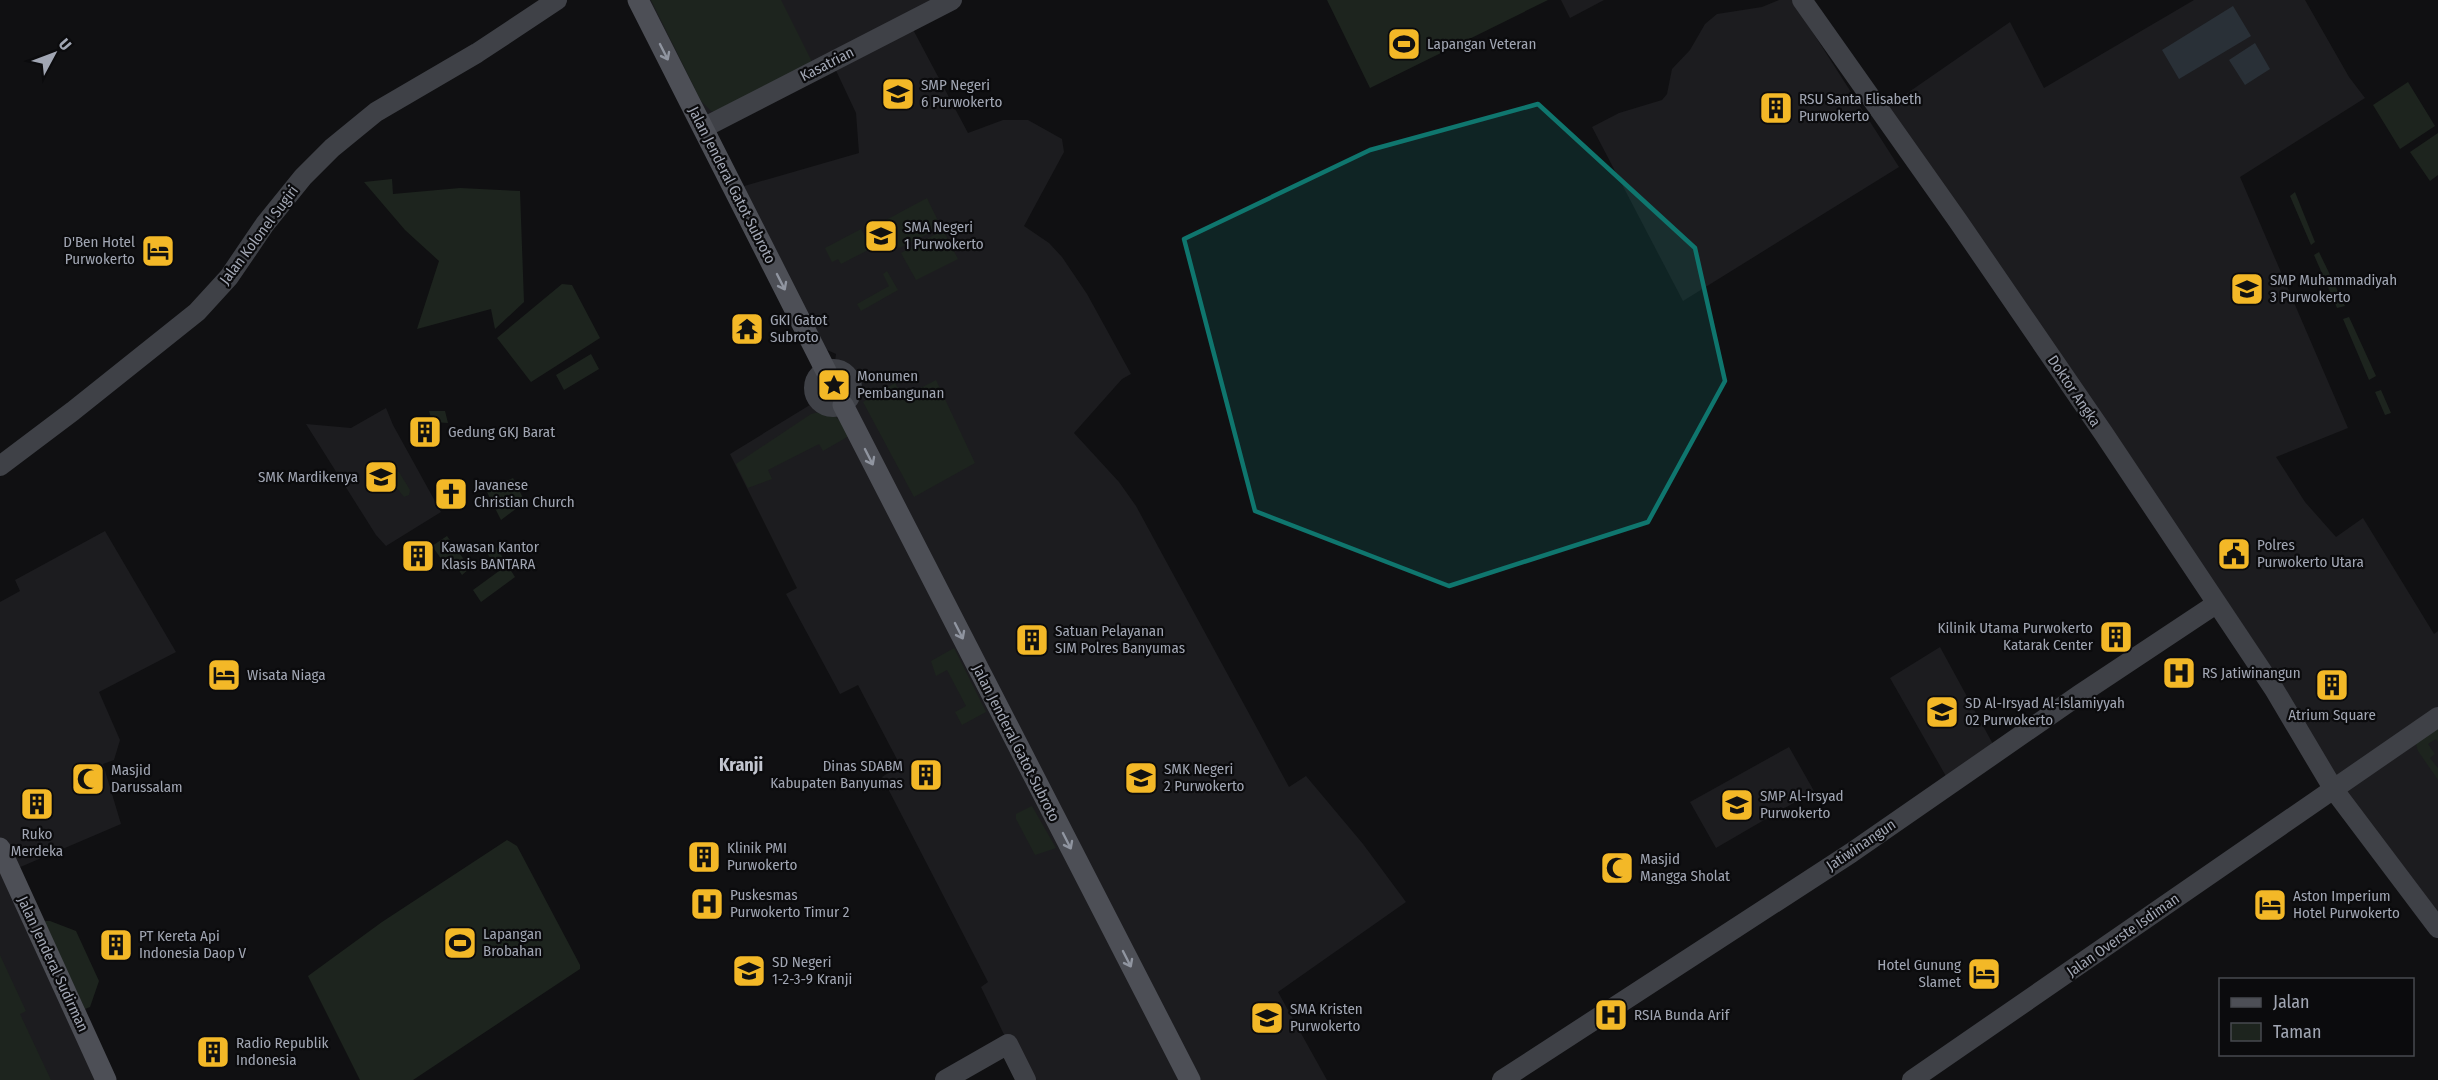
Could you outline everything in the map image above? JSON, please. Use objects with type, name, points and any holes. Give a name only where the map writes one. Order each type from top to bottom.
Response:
[{"type":"main road","name":"Jalan Jenderal Gatot Subroto","points":[[638,0],[826,370]]},
{"type":"main road","name":"Jalan Jenderal Gatot Subroto","points":[[843,405],[1190,1080]]},
{"type":"main road","name":"Jalan Jenderal Sudirman","points":[[0,848],[106,1080]]},
{"type":"street","name":"Jalan Kolonel Sugiri","points":[[0,466],[197,312],[229,277],[265,224],[295,187],[332,148],[376,112],[477,53],[557,0]]},
{"type":"street","name":"Kasatrian","points":[[703,128],[952,0]]},
{"type":"street","name":"Doktor Angka","points":[[1802,0],[1993,271],[2274,689],[2334,790],[2438,928]]},
{"type":"street","points":[[826,370],[841,371],[850,380],[852,393],[843,405]]},
{"type":"street","name":"Jatiwinangun","points":[[1502,1080],[1851,853],[2060,708],[2216,604]]},
{"type":"street","name":"Jalan Overste Isdiman","points":[[1912,1080],[2438,717]]},
{"type":"street","points":[[945,1080],[1008,1044],[1026,1080]]},
{"type":"highlighted area","points":[[1538,104],[1695,248],[1725,381],[1648,522],[1449,586],[1255,511],[1184,239],[1370,150]]},
{"type":"shaded area","points":[[638,0],[952,0],[909,22],[968,133],[1003,120],[1028,120],[1062,139],[1064,152],[1024,226],[1049,243],[1062,257],[1087,294],[1131,374],[1122,379],[1074,433],[1119,482],[1136,506],[1289,787],[1306,776],[1363,844],[1406,902],[1278,992],[1327,1080],[1026,1080],[981,987],[988,982],[882,777],[900,765],[858,685],[840,694],[786,594],[797,588],[730,454],[818,400],[835,407],[849,399],[852,393],[850,380],[841,371],[834,369],[836,354],[812,343],[734,189],[859,153],[856,113],[832,62],[703,128]]},
{"type":"shaded area","points":[[1561,0],[1604,0],[1570,18]]},
{"type":"shaded area","points":[[1779,0],[1792,0],[1899,167],[1683,301],[1592,127],[1619,113],[1662,100],[1667,94],[1672,69],[1690,50],[1705,24],[1717,14],[1762,7]]},
{"type":"shaded area","points":[[2194,0],[2305,0],[2349,77],[2365,98],[2240,177],[2348,428],[2276,457],[2305,502],[2336,537],[2363,518],[2434,634],[2438,631],[2438,925],[1880,112],[2010,22],[2044,88]]},
{"type":"shaded area","points":[[2233,6],[2251,36],[2179,79],[2162,50]]},
{"type":"shaded area","points":[[2255,43],[2270,69],[2245,85],[2229,60]]},
{"type":"shaded area","name":"SMK Mardikenya","points":[[386,408],[441,512],[386,546],[376,535],[306,424],[351,428]]},
{"type":"shaded area","points":[[105,531],[176,652],[99,692],[120,740],[114,760],[103,764],[121,824],[11,871],[106,1080],[0,1080],[0,602],[20,591],[15,580]]},
{"type":"shaded area","name":"SD Al-Irsyad Al-Islamiyyah 02 Purwokerto","points":[[1940,647],[1994,746],[1947,778],[1890,678]]},
{"type":"shaded area","name":"SMP Al-Irsyad Purwokerto","points":[[1789,747],[1814,791],[1716,848],[1690,802]]},
{"type":"green space","points":[[651,0],[781,0],[812,62],[716,112],[711,111],[701,101]]},
{"type":"green space","name":"Lapangan Veteran","points":[[1327,0],[1548,0],[1370,88]]},
{"type":"green space","points":[[2408,82],[2435,126],[2400,149],[2373,105]]},
{"type":"green space","points":[[2438,133],[2438,175],[2430,181],[2410,152]]},
{"type":"green space","points":[[392,179],[393,194],[460,188],[520,191],[524,302],[495,329],[491,309],[417,329],[439,261],[405,230],[364,182]]},
{"type":"green space","points":[[2295,192],[2315,242],[2311,245],[2290,196]]},
{"type":"green space","points":[[927,198],[941,227],[899,248],[884,221]]},
{"type":"green space","points":[[861,229],[872,248],[841,264],[838,259],[832,262],[825,248]]},
{"type":"green space","points":[[943,230],[958,259],[916,280],[901,253]]},
{"type":"green space","points":[[2319,252],[2345,306],[2337,308],[2314,255]]},
{"type":"green space","points":[[887,271],[898,290],[861,311],[857,304],[889,286],[883,274]]},
{"type":"green space","points":[[562,284],[572,285],[600,338],[531,382],[497,338]]},
{"type":"green space","points":[[2349,317],[2376,376],[2369,380],[2343,319]]},
{"type":"green space","points":[[591,354],[599,369],[564,390],[556,375]]},
{"type":"green space","points":[[936,380],[975,463],[914,497],[863,402],[895,383],[903,397]]},
{"type":"green space","points":[[2381,390],[2391,413],[2385,415],[2375,392]]},
{"type":"green space","points":[[429,411],[445,411],[448,423],[432,422]]},
{"type":"green space","points":[[820,412],[835,416],[849,436],[823,451],[819,444],[768,470],[772,479],[748,488],[736,464],[811,414]]},
{"type":"green space","points":[[387,467],[399,472],[410,490],[409,495],[404,497],[388,477]]},
{"type":"green space","points":[[513,478],[525,502],[501,520],[486,490]]},
{"type":"green space","points":[[447,536],[470,568],[462,575],[449,556],[442,560],[432,546]]},
{"type":"green space","points":[[496,547],[515,577],[481,602],[473,590],[499,571],[487,553]]},
{"type":"green space","points":[[954,648],[986,712],[962,725],[955,712],[966,706],[947,670],[936,676],[931,661]]},
{"type":"green space","points":[[2438,722],[2438,742],[2436,739],[2428,744],[2435,754],[2430,758],[2438,768],[2438,780],[2418,751],[2415,741]]},
{"type":"green space","points":[[1032,806],[1056,848],[1035,855],[1016,819],[1016,814]]},
{"type":"green space","name":"Lapangan Brobahan","points":[[507,840],[517,846],[580,965],[580,969],[413,1080],[360,1080],[308,976],[382,922]]},
{"type":"green space","points":[[44,921],[76,931],[99,981],[90,1007],[85,1009]]},
{"type":"green space","points":[[0,955],[26,1011],[20,1014],[51,1080],[0,1080]]},
{"type":"place","name":"Lapangan Veteran","points":[[1404,44]]},
{"type":"place","name":"SMP Negeri 6 Purwokerto","points":[[898,94]]},
{"type":"place","name":"RSU Santa Elisabeth Purwokerto","points":[[1776,108]]},
{"type":"place","name":"SMA Negeri 1 Purwokerto","points":[[881,236]]},
{"type":"place","name":"D'Ben Hotel Purwokerto","points":[[158,251]]},
{"type":"place","name":"SMP Muhammadiyah 3 Purwokerto","points":[[2247,289]]},
{"type":"place","name":"GKI Gatot Subroto","points":[[747,329]]},
{"type":"place","name":"Monumen Pembangunan","points":[[834,385]]},
{"type":"place","name":"Gedung GKJ Barat","points":[[425,432]]},
{"type":"place","name":"SMK Mardikenya","points":[[381,477]]},
{"type":"place","name":"Javanese Christian Church","points":[[451,494]]},
{"type":"place","name":"Polres Purwokerto Utara","points":[[2234,554]]},
{"type":"place","name":"Kawasan Kantor Klasis BANTARA","points":[[418,556]]},
{"type":"place","name":"Kilinik Utama Purwokerto Katarak Center","points":[[2116,637]]},
{"type":"place","name":"Satuan Pelayanan SIM Polres Banyumas","points":[[1032,640]]},
{"type":"place","name":"RS Jatiwinangun","points":[[2179,673]]},
{"type":"place","name":"Wisata Niaga","points":[[224,675]]},
{"type":"place","name":"Atrium Square","points":[[2332,685]]},
{"type":"place","name":"SD Al-Irsyad Al-Islamiyyah 02 Purwokerto","points":[[1942,712]]},
{"type":"place","name":"Dinas SDABM Kabupaten Banyumas","points":[[926,775]]},
{"type":"place","name":"SMK Negeri 2 Purwokerto","points":[[1141,778]]},
{"type":"place","name":"Masjid Darussalam","points":[[88,779]]},
{"type":"place","name":"Ruko Merdeka","points":[[37,804]]},
{"type":"place","name":"SMP Al-Irsyad Purwokerto","points":[[1737,805]]},
{"type":"place","name":"Klinik PMI Purwokerto","points":[[704,857]]},
{"type":"place","name":"Masjid Mangga Sholat","points":[[1617,868]]},
{"type":"place","name":"Puskesmas Purwokerto Timur 2","points":[[707,904]]},
{"type":"place","name":"Aston Imperium Hotel Purwokerto","points":[[2270,905]]},
{"type":"place","name":"Lapangan Brobahan","points":[[460,943]]},
{"type":"place","name":"PT Kereta Api Indonesia Daop V","points":[[116,945]]},
{"type":"place","name":"SD Negeri 1-2-3-9 Kranji","points":[[749,971]]},
{"type":"place","name":"Hotel Gunung Slamet","points":[[1984,974]]},
{"type":"place","name":"RSIA Bunda Arif","points":[[1611,1015]]},
{"type":"place","name":"SMA Kristen Purwokerto","points":[[1267,1018]]},
{"type":"place","name":"Radio Republik Indonesia","points":[[213,1052]]},
{"type":"district","name":"Kranji","points":[[741,765]]}]
